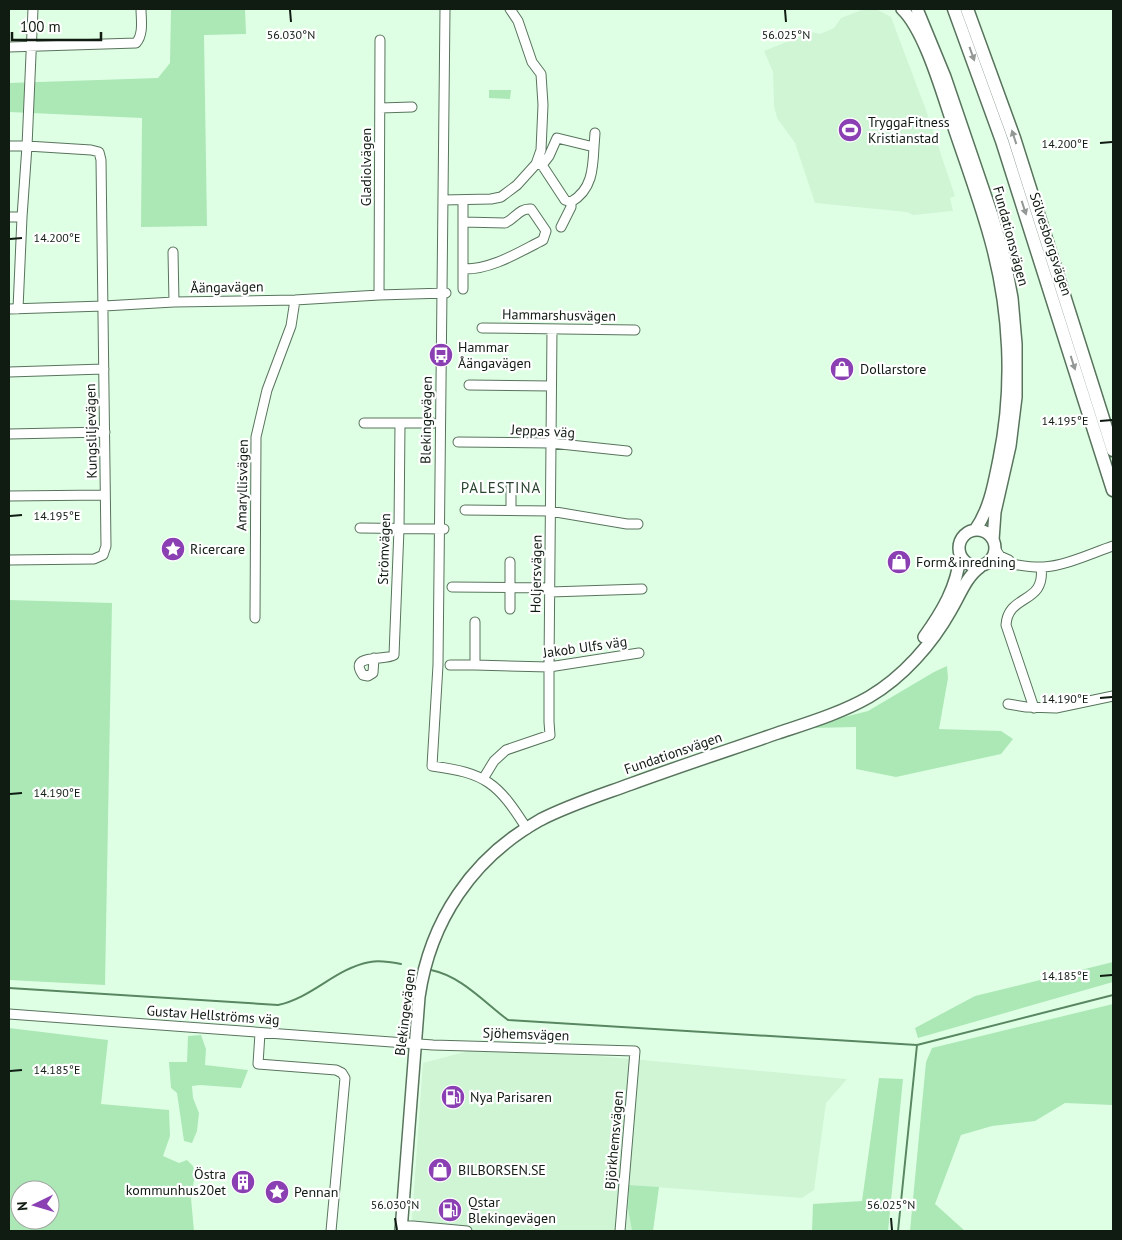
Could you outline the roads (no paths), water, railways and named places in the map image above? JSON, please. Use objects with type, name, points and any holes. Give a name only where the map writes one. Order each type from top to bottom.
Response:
[{"type":"highway","name":"Sölvesborgsvägen","points":[[954,9],[1002,141],[1113,490]]},
{"type":"highway","name":"Sölvesborgsvägen","points":[[968,9],[1014,138],[1113,450]]},
{"type":"main road","name":"Fundationsvägen","points":[[902,9],[914,24],[937,79],[990,237],[1003,298],[1008,369],[1003,436],[988,504],[984,516],[975,530]]},
{"type":"main road","name":"Fundationsvägen","points":[[917,9],[945,77],[992,214],[1004,256],[1012,298],[1016,344],[1016,396],[1010,446],[995,512],[994,545]]},
{"type":"main road","points":[[975,530],[987,533],[994,545],[993,557],[984,565],[970,565],[960,556],[961,539],[968,532],[975,530]]},
{"type":"main road","name":"Fundationsvägen","points":[[832,714],[884,679],[912,652],[930,628],[950,594],[958,574],[960,556]]},
{"type":"main road","name":"Fundationsvägen","points":[[527,828],[552,814],[578,803],[832,714],[870,696],[887,684],[922,651],[942,625],[969,577],[984,565]]},
{"type":"main road","name":"Blekingevägen","points":[[401,1229],[419,997],[425,965],[443,919],[457,894],[496,851],[527,828]]},
{"type":"street","points":[[18,309],[33,9]]},
{"type":"street","points":[[9,47],[136,42],[139,39],[141,9]]},
{"type":"street","name":"Blekingevägen","points":[[445,9],[445,200]]},
{"type":"street","name":"Blekingevägen","points":[[449,9],[444,293],[442,666],[434,766],[465,771],[483,779],[500,792],[511,804],[527,828]]},
{"type":"street","points":[[510,9],[518,20],[532,62],[541,74],[543,105],[542,150],[539,164],[565,200],[571,202]]},
{"type":"street","name":"Gladiolvägen","points":[[379,294],[380,40]]},
{"type":"street","points":[[380,108],[412,107]]},
{"type":"street","points":[[571,202],[588,186],[591,179],[595,133]]},
{"type":"street","points":[[445,200],[501,197],[549,156],[557,138],[594,147]]},
{"type":"street","points":[[9,146],[27,146]]},
{"type":"street","name":"Kungsliljevägen","points":[[9,560],[94,559],[103,555],[106,546],[101,160],[99,152],[91,150],[27,146]]},
{"type":"street","points":[[463,200],[463,289]]},
{"type":"street","points":[[561,227],[572,207],[571,202]]},
{"type":"street","points":[[463,222],[505,223],[522,210],[529,208],[546,231],[543,240],[506,259],[471,270],[463,269]]},
{"type":"street","points":[[9,217],[22,217]]},
{"type":"street","points":[[173,252],[174,302]]},
{"type":"street","name":"Åängavägen","points":[[9,309],[174,302],[296,300],[379,294],[444,293]]},
{"type":"street","name":"Amaryllisvägen","points":[[255,618],[256,437],[267,390],[291,326],[296,300]]},
{"type":"street","name":"Hammarshusvägen","points":[[482,328],[635,330]]},
{"type":"street","name":"Holjersvägen","points":[[483,779],[494,761],[506,750],[550,734],[552,329]]},
{"type":"street","points":[[9,372],[104,369]]},
{"type":"street","points":[[469,385],[551,386]]},
{"type":"street","points":[[364,423],[433,423]]},
{"type":"street","name":"Strömvägen","points":[[374,658],[388,658],[394,655],[399,529],[400,424]]},
{"type":"street","points":[[9,434],[105,432]]},
{"type":"street","name":"Jeppas väg","points":[[458,442],[551,443],[626,451]]},
{"type":"street","points":[[511,487],[511,510]]},
{"type":"street","points":[[9,496],[106,495]]},
{"type":"street","points":[[465,510],[550,511],[627,524],[638,524]]},
{"type":"street","points":[[360,528],[442,529]]},
{"type":"street","points":[[994,545],[1000,556],[1018,564]]},
{"type":"street","points":[[984,565],[997,562],[1041,567],[1057,565],[1113,546]]},
{"type":"street","points":[[510,562],[510,610]]},
{"type":"street","points":[[1034,708],[1006,625],[1007,617],[1011,610],[1035,592],[1041,585],[1041,567]]},
{"type":"street","points":[[452,587],[510,587],[550,590],[642,588]]},
{"type":"street","points":[[475,665],[476,622]]},
{"type":"street","name":"Jakob Ulfs väg","points":[[450,665],[549,667],[639,653]]},
{"type":"street","points":[[1008,704],[1034,708],[1056,708],[1113,696]]},
{"type":"street","name":"Gustav Hellströms väg","points":[[9,1014],[416,1044]]},
{"type":"street","points":[[260,1033],[258,1064],[336,1070],[342,1072],[345,1078],[331,1231]]},
{"type":"street","name":"Sjöhemsvägen","points":[[416,1044],[635,1051]]},
{"type":"street","name":"Björkhemsvägen","points":[[620,1231],[635,1051]]},
{"type":"street","points":[[401,1229],[413,1226],[467,1231]]},
{"type":"waterway","points":[[9,988],[278,1005],[302,996],[335,976],[358,965],[378,961],[401,964]]},
{"type":"waterway","points":[[431,970],[442,973],[472,990],[508,1020],[917,1045],[1113,995]]},
{"type":"waterway","points":[[898,1231],[917,1045]]},
{"type":"place","name":"TryggaFitness Kristianstad","points":[[850,130]]},
{"type":"place","name":"Hammar Åängavägen","points":[[441,355]]},
{"type":"place","name":"Dollarstore","points":[[842,369]]},
{"type":"place","name":"Ricercare","points":[[173,549]]},
{"type":"place","name":"Form&inredning","points":[[899,562]]},
{"type":"place","name":"Nya Parisaren","points":[[453,1097]]},
{"type":"place","name":"BILBORSEN.SE","points":[[440,1170]]},
{"type":"place","name":"Östra kommunhus20et","points":[[243,1182]]},
{"type":"place","name":"Pennan","points":[[277,1192]]},
{"type":"place","name":"Qstar Blekingevägen","points":[[450,1210]]},
{"type":"district","name":"PALESTINA","points":[[501,487]]}]
